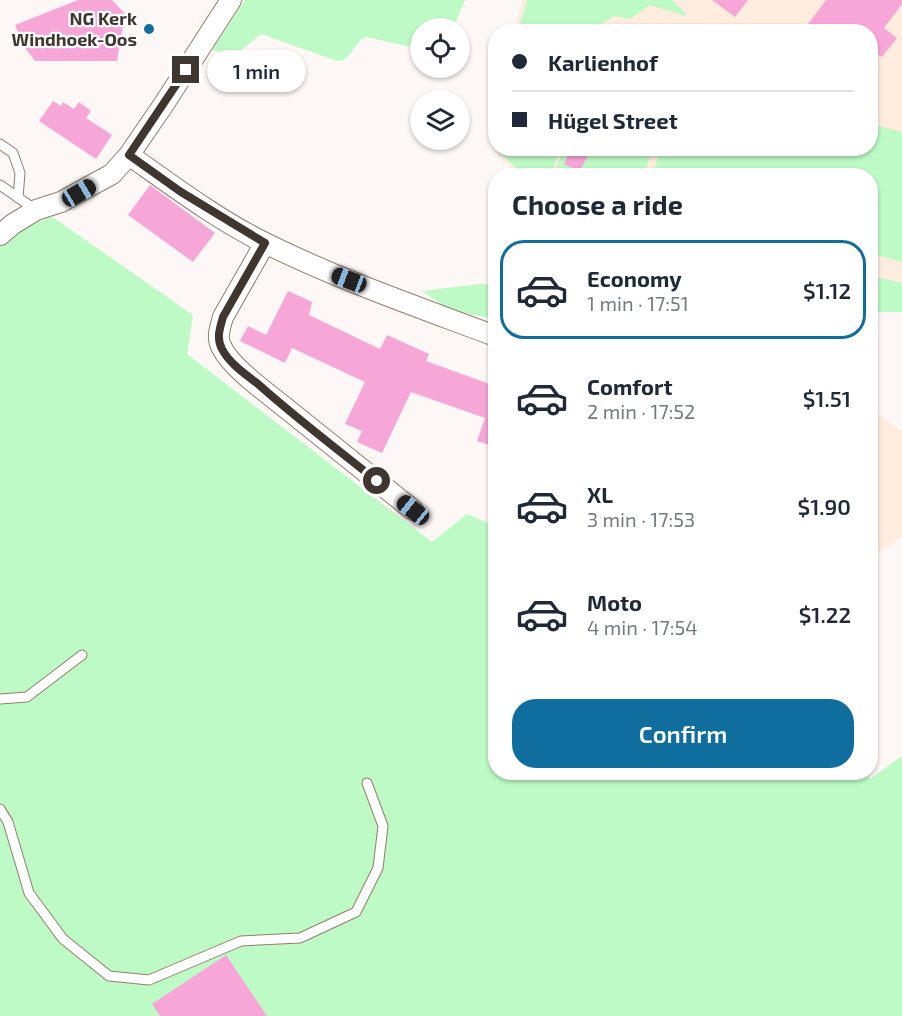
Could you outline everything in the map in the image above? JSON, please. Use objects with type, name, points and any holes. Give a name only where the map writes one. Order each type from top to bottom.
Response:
[{"type":"street","points":[[0,235],[36,210],[61,202],[112,174],[129,155],[164,104],[231,0]]},
{"type":"street","points":[[129,155],[181,192],[265,243],[330,273],[488,333]]},
{"type":"street","points":[[265,243],[223,317],[219,331],[222,350],[232,363],[268,394],[413,510]]},
{"type":"lane","points":[[0,144],[14,153],[20,173],[18,198]]},
{"type":"lane","points":[[0,185],[36,210]]},
{"type":"lane","points":[[0,699],[27,697],[82,655]]},
{"type":"lane","points":[[0,809],[8,822],[29,892],[63,939],[109,976],[149,980],[241,941],[300,938],[356,912],[378,868],[383,826],[367,783]]},
{"type":"shaded area","points":[[523,0],[902,0],[902,283],[878,277],[878,168],[511,168],[498,156],[878,156],[878,24],[516,24]]},
{"type":"shaded area","points":[[878,414],[902,431],[902,536],[878,553]]},
{"type":"green space","points":[[245,0],[465,0],[457,18],[410,18],[410,47],[366,37],[346,58],[337,61],[261,34],[234,56],[212,50]]},
{"type":"green space","points":[[527,0],[672,0],[686,14],[685,16],[650,5],[630,19],[614,16],[601,24],[520,24]]},
{"type":"green space","points":[[878,126],[902,132],[902,262],[878,255],[878,168],[655,168],[658,156],[878,156]]},
{"type":"green space","points":[[503,156],[558,156],[554,168],[516,168]]},
{"type":"green space","points":[[561,156],[650,156],[646,168],[557,168]]},
{"type":"green space","points":[[51,216],[193,315],[187,354],[432,542],[467,514],[488,523],[488,780],[878,780],[878,773],[902,756],[902,1016],[0,1016],[0,245],[13,234]]},
{"type":"green space","points":[[878,277],[902,283],[902,312],[878,312]]},
{"type":"green space","points":[[488,285],[488,318],[450,310],[422,291]]},
{"type":"building","points":[[78,0],[112,0],[125,14],[117,61],[35,61],[23,45],[15,25]]},
{"type":"building","points":[[712,0],[748,0],[735,17]]},
{"type":"building","points":[[826,0],[902,0],[902,4],[884,28],[897,38],[882,57],[878,54],[878,24],[808,24]]},
{"type":"building","points":[[53,101],[61,106],[63,102],[74,109],[79,102],[91,111],[86,118],[112,135],[96,159],[39,121]]},
{"type":"building","points":[[568,156],[588,156],[582,168],[573,168],[564,164]]},
{"type":"building","points":[[150,185],[215,233],[193,262],[128,215]]},
{"type":"building","points":[[288,291],[312,302],[309,315],[380,349],[387,335],[429,354],[426,361],[488,383],[488,445],[477,441],[485,418],[411,392],[382,453],[357,442],[362,431],[345,424],[365,382],[292,348],[285,363],[240,341],[248,326],[266,335]]},
{"type":"building","points":[[226,955],[267,1016],[160,1016],[152,1004]]},
{"type":"place","name":"NG Kerk Windhoek-Oos","points":[[149,29]]},
{"type":"route","points":[[186,70],[129,155],[181,192],[265,243],[223,317],[219,331],[222,350],[232,363],[268,394],[377,481]]}]
